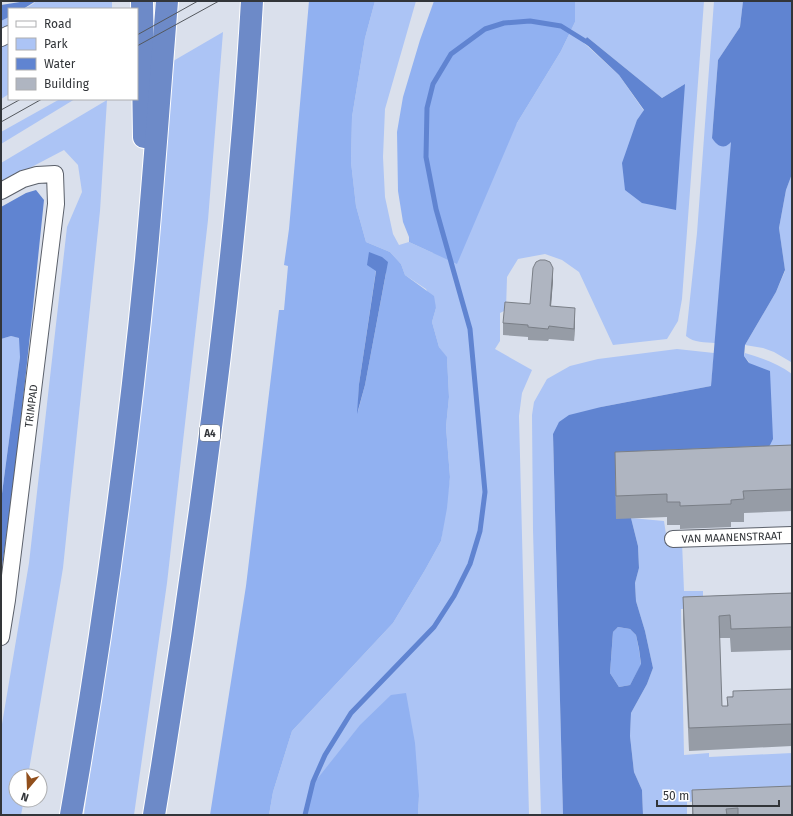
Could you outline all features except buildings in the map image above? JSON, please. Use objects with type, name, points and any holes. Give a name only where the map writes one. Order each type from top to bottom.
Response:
[{"type":"highway","points":[[142,1],[146,261]]},
{"type":"highway","points":[[71,815],[113,540],[130,405],[146,261],[157,140],[167,1]]},
{"type":"highway","name":"A4","points":[[154,815],[189,596],[220,362],[241,146],[252,1]]},
{"type":"highway","name":"A4","points":[[249,49],[259,1]]},
{"type":"street","name":"TRIMPAD","points":[[1,191],[23,179],[37,175],[55,174],[56,204],[7,600],[1,636]]},
{"type":"street","name":"VAN MAANENSTRAAT","points":[[672,539],[792,534]]},
{"type":"green space","points":[[36,1],[112,1],[112,8],[26,8]]},
{"type":"green space","points":[[375,1],[416,1],[385,109],[383,157],[385,197],[393,234],[399,245],[409,242],[433,253],[517,123],[561,51],[575,22],[575,1],[704,1],[682,299],[678,321],[667,339],[613,345],[579,272],[562,260],[545,254],[518,259],[507,277],[506,310],[500,313],[500,341],[495,349],[532,370],[522,393],[519,416],[529,815],[418,815],[419,796],[307,799],[305,815],[269,815],[273,792],[292,731],[393,623],[441,541],[450,477],[446,427],[449,397],[447,358],[439,347],[432,322],[436,308],[426,289],[405,275],[401,264],[390,252],[366,242],[356,206],[351,162],[352,117],[365,38]],"holes":[[[587,37],[662,98],[685,84],[637,120],[644,111],[619,75],[584,43]]]},
{"type":"green space","points":[[714,1],[743,1],[740,27],[718,60],[712,138],[732,141],[715,343],[696,341],[686,336],[697,233]]},
{"type":"green space","points":[[8,18],[8,95],[1,99],[1,21]]},
{"type":"green space","points":[[223,32],[208,220],[167,583],[134,815],[84,815],[117,576],[168,64]]},
{"type":"green space","points":[[58,100],[73,100],[1,144],[1,132]]},
{"type":"green space","points":[[107,100],[100,211],[63,568],[29,768],[8,768],[8,808],[22,808],[21,815],[1,815],[1,730],[29,563],[67,227],[82,192],[78,165],[64,150],[1,183],[1,163]]},
{"type":"green space","points":[[792,174],[791,362],[774,352],[763,348],[745,345],[776,292],[785,271],[779,228],[786,190]]},
{"type":"green space","points":[[11,336],[20,338],[20,357],[1,501],[1,339]]},
{"type":"green space","points":[[677,349],[714,353],[711,386],[601,407],[553,434],[563,815],[541,815],[533,530],[532,415],[534,402],[547,379],[570,366],[598,359]]},
{"type":"green space","points":[[745,353],[769,361],[792,374],[792,465],[640,467],[749,362],[744,356]]},
{"type":"green space","points":[[631,518],[664,521],[667,541],[682,542],[684,591],[703,591],[703,608],[681,609],[684,755],[709,753],[709,757],[792,753],[792,797],[687,802],[687,815],[643,815],[642,790],[634,772],[630,736],[631,713],[647,684],[653,668],[645,631],[636,601],[635,583],[639,568],[638,546]]},
{"type":"shaded area","points":[[309,1],[375,1],[365,38],[352,117],[351,162],[356,206],[366,242],[390,252],[401,264],[405,275],[434,296],[436,308],[432,322],[439,347],[447,357],[449,397],[446,427],[450,477],[447,508],[441,541],[393,623],[292,731],[273,792],[269,815],[210,815],[246,586],[279,310],[284,310],[288,266],[284,265],[289,229]],"holes":[[[376,270],[386,273],[365,385],[358,411],[359,384]]]},
{"type":"shaded area","points":[[434,1],[575,1],[575,22],[561,51],[517,123],[457,264],[409,242],[409,237],[403,222],[398,191],[397,132],[403,97],[420,40]]},
{"type":"shaded area","points":[[618,627],[630,629],[636,635],[641,665],[630,685],[619,687],[610,673],[613,632]]},
{"type":"shaded area","points":[[406,693],[415,743],[419,796],[418,815],[305,815],[307,799],[314,783],[360,725],[391,695]]},
{"type":"water","points":[[36,1],[25,8],[8,8],[8,18],[1,21],[1,5]]},
{"type":"water","points":[[743,1],[792,1],[792,174],[786,190],[779,228],[785,270],[776,292],[745,345],[744,356],[749,363],[770,371],[773,439],[765,452],[616,518],[631,518],[638,546],[639,568],[635,583],[636,601],[645,631],[653,668],[647,684],[631,713],[630,736],[634,772],[642,790],[643,815],[563,815],[553,434],[559,422],[569,415],[601,407],[711,386],[731,142],[726,146],[720,146],[712,138],[718,60],[740,27]],"holes":[[[618,627],[630,629],[636,635],[641,664],[630,685],[619,687],[610,673],[613,632]]]},
{"type":"water","points":[[587,37],[662,98],[685,84],[676,210],[642,203],[625,190],[622,163],[637,120],[644,110],[619,75],[584,42]]},
{"type":"water","points":[[36,190],[44,200],[19,434],[1,574],[1,501],[20,357],[19,338],[11,336],[1,339],[1,207],[26,193]]},
{"type":"water","points":[[369,252],[382,257],[388,262],[365,385],[357,414],[359,384],[376,271],[367,265]]},
{"type":"waterway","points":[[305,815],[313,782],[325,755],[351,713],[434,627],[454,596],[470,564],[480,531],[485,492],[470,329],[436,209],[426,157],[427,108],[433,84],[451,54],[485,29],[504,23],[530,21],[561,26],[590,44]]},
{"type":"tram line","points":[[138,34],[198,1]]},
{"type":"tram line","points":[[138,45],[219,1]]},
{"type":"tram line","points":[[1,110],[19,100]]},
{"type":"tram line","points":[[1,122],[40,100]]}]
